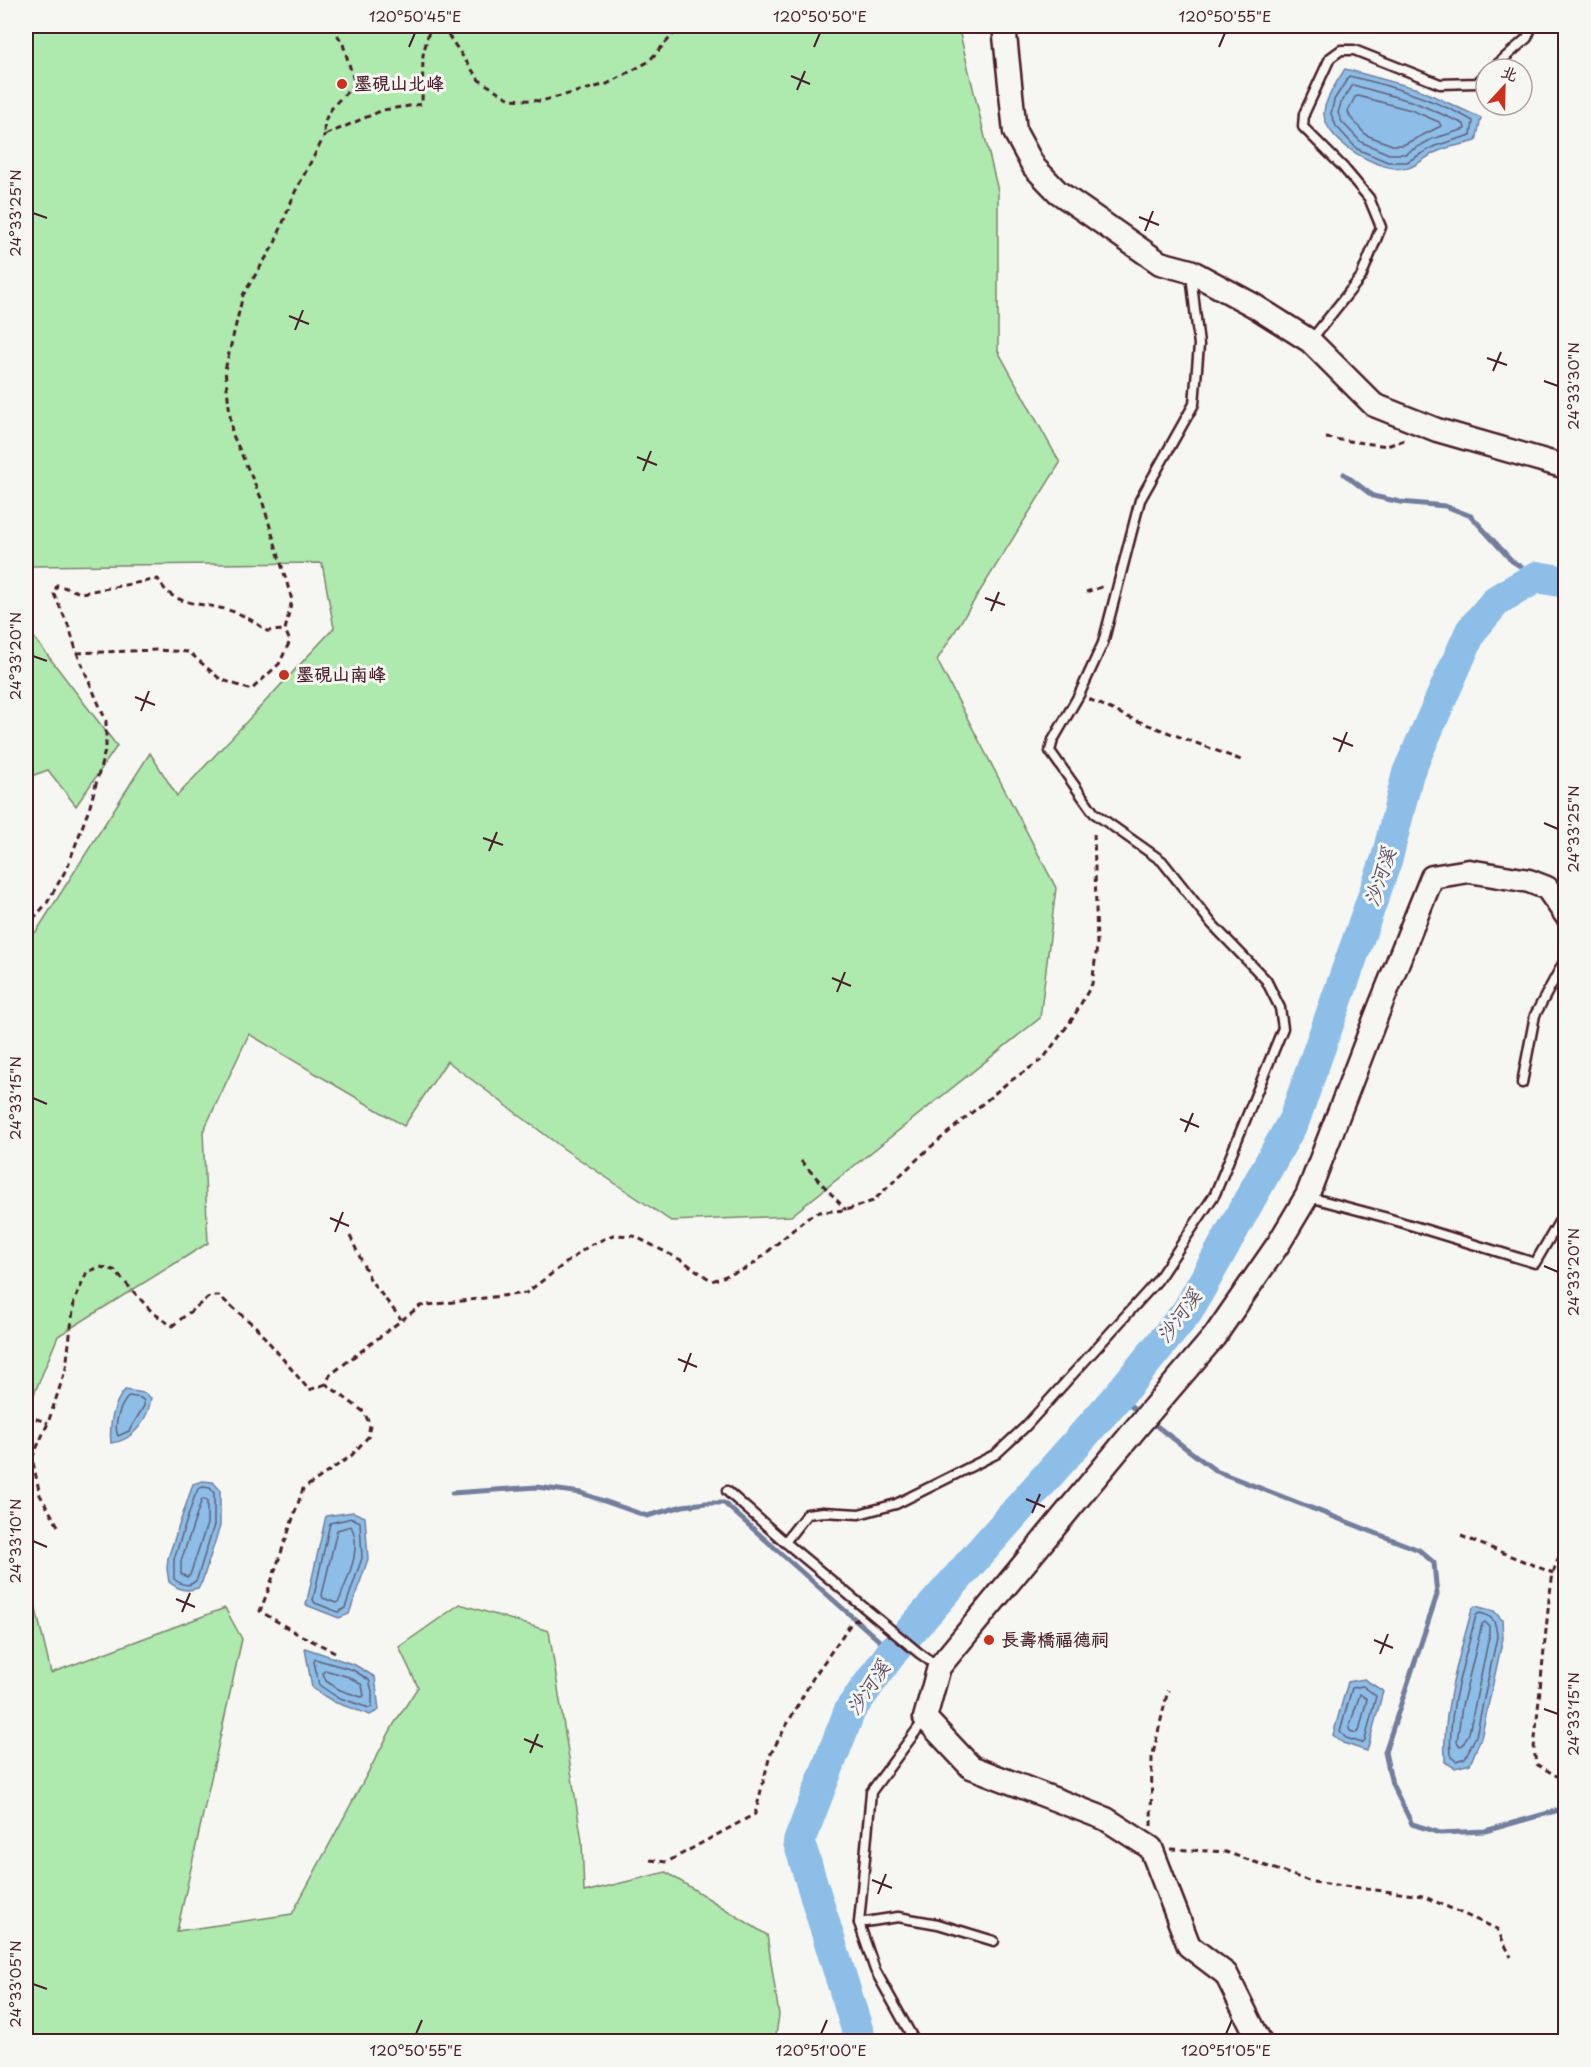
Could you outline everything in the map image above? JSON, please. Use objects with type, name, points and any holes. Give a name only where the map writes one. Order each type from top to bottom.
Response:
[{"type":"street","points":[[1004,26],[1015,132],[1034,167],[1058,192],[1160,263],[1190,271],[1253,305],[1310,341],[1374,405],[1437,430],[1566,467]]},
{"type":"street","points":[[1260,2042],[1226,1974],[1189,1946],[1151,1848],[1106,1819],[971,1767],[925,1718],[939,1667],[1129,1436],[1214,1338],[1279,1243],[1306,1196],[1432,877],[1469,871],[1529,881],[1547,888],[1566,915]]},
{"type":"lane","points":[[1506,57],[1527,38],[1532,26]]},
{"type":"lane","points":[[1310,341],[1360,277],[1381,227],[1369,198],[1343,167],[1303,127],[1304,114],[1330,58],[1341,50],[1354,50],[1440,84],[1474,82]]},
{"type":"lane","points":[[785,1542],[807,1514],[823,1512],[859,1514],[896,1503],[996,1454],[1025,1427],[1157,1281],[1215,1194],[1283,1028],[1280,1008],[1266,980],[1212,924],[1162,861],[1094,813],[1050,751],[1053,740],[1079,695],[1103,643],[1140,500],[1194,404],[1199,345],[1190,271]]},
{"type":"lane","points":[[1522,1083],[1535,1015],[1566,958]]},
{"type":"lane","points":[[1306,1196],[1535,1263],[1566,1210]]},
{"type":"lane","points":[[727,1491],[785,1542],[939,1667]]},
{"type":"lane","points":[[915,2042],[875,1970],[859,1923],[871,1792],[925,1718]]},
{"type":"lane","points":[[859,1923],[898,1917],[938,1924],[994,1941]]},
{"type":"path","points":[[325,135],[323,126],[330,109],[355,84],[343,44],[332,26]]},
{"type":"path","points":[[77,653],[156,650],[189,652],[220,679],[251,690],[279,664],[290,641],[285,630],[292,600],[262,500],[232,433],[225,370],[243,295],[275,243],[295,192],[325,135],[383,110],[422,104],[423,55],[429,26]]},
{"type":"path","points":[[442,26],[479,80],[510,99],[541,100],[606,84],[648,62],[681,26]]},
{"type":"path","points":[[1326,438],[1388,446],[1437,430]]},
{"type":"path","points":[[26,927],[47,903],[67,868],[90,806],[105,747],[106,721],[54,594],[57,585],[81,593],[158,579],[164,591],[186,603],[221,608],[252,619],[267,631],[285,630]]},
{"type":"path","points":[[1079,695],[1130,718],[1240,760]]},
{"type":"path","points":[[58,1526],[40,1495],[32,1458],[48,1424],[66,1368],[74,1302],[87,1272],[100,1267],[114,1270],[152,1312],[172,1326],[210,1296],[219,1296],[256,1327],[309,1390],[326,1384],[330,1375],[420,1306],[526,1293],[590,1245],[613,1235],[634,1236],[683,1261],[712,1281],[750,1267],[808,1217],[819,1212],[846,1210],[873,1202],[926,1151],[1006,1084],[1043,1059],[1073,1018],[1092,984],[1097,946],[1094,813]]},
{"type":"path","points":[[801,1161],[846,1210]]},
{"type":"path","points":[[350,1236],[371,1281],[401,1319]]},
{"type":"path","points":[[326,1384],[364,1412],[370,1425],[369,1437],[351,1456],[303,1488],[260,1611],[335,1652]]},
{"type":"path","points":[[26,1414],[48,1424]]},
{"type":"path","points":[[1461,1536],[1553,1573]]},
{"type":"path","points":[[1566,1537],[1553,1573],[1548,1600],[1534,1749],[1536,1764],[1557,1776],[1566,1778]]},
{"type":"path","points":[[650,1860],[667,1862],[755,1814],[771,1755],[813,1678],[852,1622],[872,1614]]},
{"type":"path","points":[[1168,1690],[1152,1758],[1151,1848],[1226,1852],[1312,1882],[1423,1896],[1497,1929],[1511,1958]]},
{"type":"green space","points":[[26,26],[958,26],[998,191],[998,351],[1060,463],[937,660],[1056,888],[1040,1018],[791,1216],[671,1221],[564,1149],[447,1061],[404,1126],[249,1034],[203,1132],[208,1243],[58,1336],[28,1409],[26,1409],[26,934],[36,932],[150,753],[177,796],[334,628],[322,563],[30,566],[26,574]]},
{"type":"green space","points":[[26,627],[117,746],[76,806],[48,770],[26,778]]},
{"type":"green space","points":[[26,1567],[51,1673],[225,1608],[242,1639],[177,1931],[292,1914],[394,1724],[418,1687],[399,1647],[460,1604],[549,1631],[582,1841],[584,1892],[666,1872],[767,1935],[779,2015],[775,2041],[26,2041]]},
{"type":"water","points":[[1345,69],[1418,89],[1474,115],[1474,117],[1481,118],[1476,141],[1441,150],[1408,168],[1384,166],[1370,161],[1345,145],[1327,126],[1324,110]]},
{"type":"water","points":[[125,1390],[144,1393],[151,1398],[147,1414],[138,1428],[127,1438],[111,1443],[113,1415],[117,1402]]},
{"type":"water","points":[[202,1481],[213,1482],[220,1490],[220,1526],[202,1582],[198,1588],[183,1590],[169,1582],[168,1558],[193,1484]]},
{"type":"water","points":[[353,1512],[365,1517],[368,1559],[349,1614],[339,1618],[306,1605],[326,1516]]},
{"type":"water","points":[[1475,1606],[1494,1611],[1502,1620],[1503,1638],[1481,1738],[1470,1764],[1455,1768],[1445,1762],[1446,1723],[1457,1665],[1472,1609]]},
{"type":"water","points":[[305,1648],[355,1665],[375,1677],[379,1710],[370,1715],[334,1702],[312,1688]]},
{"type":"water","points":[[1364,1679],[1383,1691],[1367,1751],[1343,1743],[1333,1735],[1348,1682]]},
{"type":"waterway","points":[[1344,474],[1373,496],[1400,502],[1445,506],[1471,516],[1512,561],[1537,577]]},
{"type":"waterway","name":"沙河溪","points":[[861,2042],[799,1842],[850,1710],[892,1652],[1118,1396],[1187,1312],[1294,1120],[1387,858],[1408,773],[1471,631],[1497,600],[1537,577],[1566,582]]},
{"type":"waterway","points":[[1118,1396],[1140,1413]]},
{"type":"waterway","points":[[1150,1421],[1216,1471],[1419,1550],[1434,1563],[1437,1595],[1385,1752],[1392,1784],[1412,1824],[1440,1833],[1485,1831],[1566,1808]]},
{"type":"waterway","points":[[452,1493],[537,1487],[581,1493],[647,1516],[683,1506],[724,1503],[892,1652]]},
{"type":"place","name":"墨硯山北峰","points":[[342,84]]},
{"type":"place","name":"墨硯山南峰","points":[[284,675]]},
{"type":"place","name":"長壽橋福德祠","points":[[989,1640]]}]
